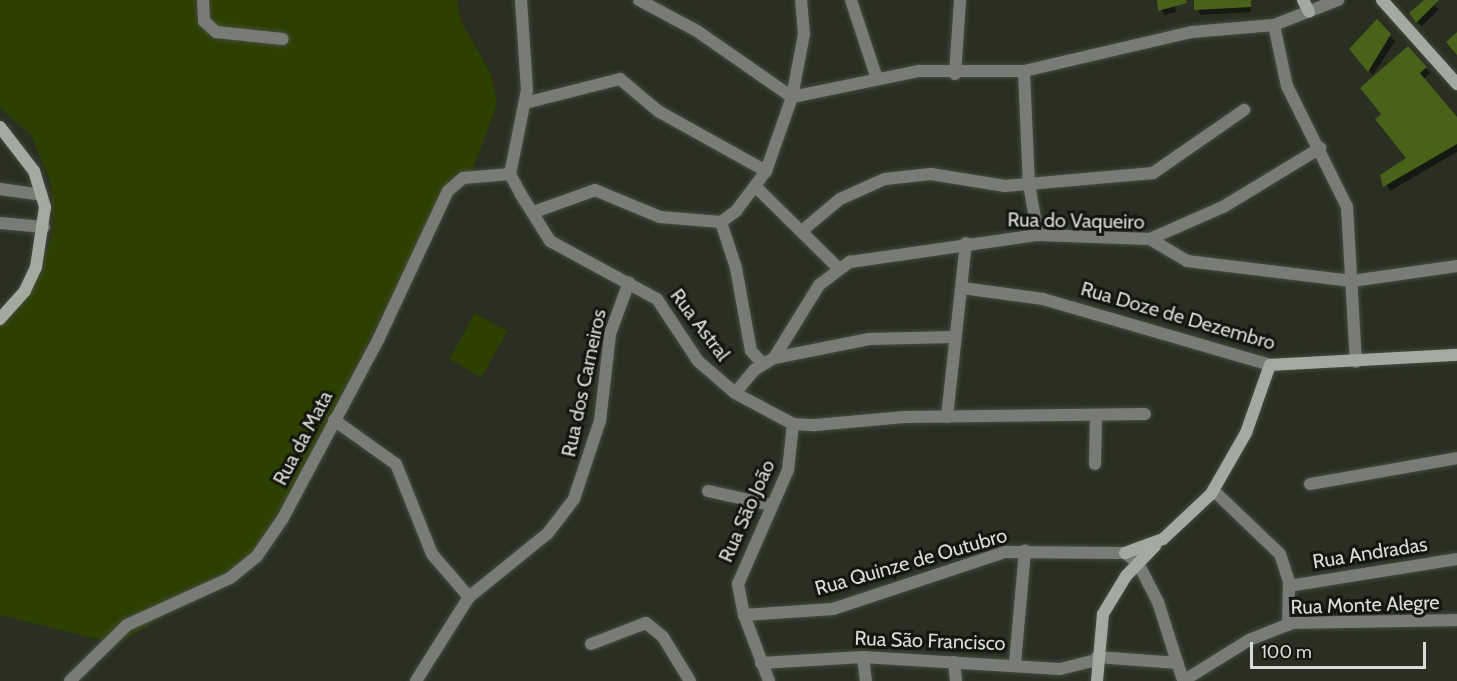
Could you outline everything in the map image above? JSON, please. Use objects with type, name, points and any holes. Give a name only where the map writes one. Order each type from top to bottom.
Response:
[{"type":"street","points":[[203,0],[204,21],[216,32],[283,39]]},
{"type":"street","points":[[510,174],[525,103],[521,0]]},
{"type":"street","points":[[639,0],[697,31],[792,96],[876,76],[1024,71],[1192,32],[1274,25],[1338,0]]},
{"type":"street","points":[[534,212],[602,190],[645,214],[721,222],[757,188],[766,171],[792,96],[804,34],[801,0]]},
{"type":"street","points":[[851,0],[876,76]]},
{"type":"street","points":[[955,74],[960,0]]},
{"type":"street","points":[[1303,0],[1309,12]]},
{"type":"street","points":[[1382,0],[1457,84]]},
{"type":"street","points":[[1274,25],[1287,86],[1320,148],[1347,207],[1356,362]]},
{"type":"street","points":[[1024,71],[1029,184],[1038,235]]},
{"type":"street","points":[[525,103],[620,79],[658,111],[766,171]]},
{"type":"street","points":[[803,230],[840,199],[885,179],[931,174],[1005,186],[1153,173],[1244,110]]},
{"type":"street","points":[[0,127],[28,161],[42,195],[44,227],[25,291],[0,319]]},
{"type":"street","points":[[1150,239],[1223,207],[1320,148]]},
{"type":"street","name":"Rua Astral","points":[[510,174],[550,241],[657,299],[698,361],[735,393],[793,424]]},
{"type":"street","name":"Rua da Mata","points":[[70,681],[127,626],[230,578],[257,556],[334,420],[448,191],[463,178],[510,174]]},
{"type":"street","points":[[757,188],[803,230],[838,268]]},
{"type":"street","points":[[0,189],[42,195]]},
{"type":"street","points":[[721,222],[736,268],[751,351],[762,363]]},
{"type":"street","points":[[0,223],[44,227]]},
{"type":"street","name":"Rua do Vaqueiro","points":[[774,358],[799,312],[838,268],[872,256],[966,243],[1038,235],[1150,239],[1187,261],[1352,281],[1457,266]]},
{"type":"street","points":[[947,417],[966,243]]},
{"type":"street","name":"Rua dos Carneiros","points":[[416,681],[469,597],[548,533],[574,499],[600,421],[610,334],[629,282]]},
{"type":"street","name":"Rua Doze de Dezembro","points":[[962,288],[1043,299],[1270,365],[1457,355]]},
{"type":"street","points":[[735,393],[762,363],[774,358],[869,339],[954,337]]},
{"type":"street","points":[[1097,681],[1097,658],[1103,614],[1138,563],[1214,491],[1246,433],[1270,365]]},
{"type":"street","points":[[793,424],[947,417],[1145,414]]},
{"type":"street","points":[[1095,464],[1096,415]]},
{"type":"street","points":[[334,420],[396,464],[432,554],[469,597]]},
{"type":"street","name":"Rua São João","points":[[769,681],[744,615],[739,576],[794,451],[793,424]]},
{"type":"street","points":[[1310,484],[1457,458]]},
{"type":"street","points":[[708,491],[771,506]]},
{"type":"street","points":[[1214,491],[1280,554],[1289,586],[1288,625]]},
{"type":"street","points":[[1125,554],[1163,539]]},
{"type":"street","points":[[1015,663],[1025,550]]},
{"type":"street","name":"Rua Quinze de Outubro","points":[[744,615],[833,609],[1025,550],[1076,556],[1125,554]]},
{"type":"street","points":[[1125,554],[1138,563],[1158,602],[1183,679]]},
{"type":"street","name":"Rua Andradas","points":[[1289,586],[1457,559]]},
{"type":"street","name":"Rua Monte Alegre","points":[[1183,679],[1288,625],[1457,621]]},
{"type":"street","points":[[591,644],[646,623],[663,637],[690,681]]},
{"type":"street","points":[[863,657],[866,681]]},
{"type":"street","name":"Rua São Francisco","points":[[761,663],[863,657],[1015,663],[1060,669],[1097,658],[1178,663]]},
{"type":"street","points":[[954,662],[956,681]]},
{"type":"green space","points":[[0,0],[457,0],[461,21],[491,74],[497,104],[471,174],[451,179],[268,540],[227,578],[117,644],[0,615],[0,321],[42,269],[54,226],[51,183],[31,135],[0,108]]},
{"type":"green space","points":[[475,313],[507,331],[482,377],[449,359]]},
{"type":"building","points":[[1157,0],[1186,0],[1187,3],[1158,11]]},
{"type":"building","points":[[1194,0],[1251,0],[1251,7],[1194,10]]},
{"type":"building","points":[[1424,0],[1439,0],[1416,23],[1409,13]]},
{"type":"building","points":[[1377,19],[1391,34],[1368,72],[1349,49]]},
{"type":"building","points":[[1457,32],[1457,55],[1446,42]]},
{"type":"building","points":[[1408,46],[1427,67],[1420,73],[1457,117],[1457,144],[1383,187],[1380,175],[1406,158],[1375,119],[1381,114],[1360,88]]}]
